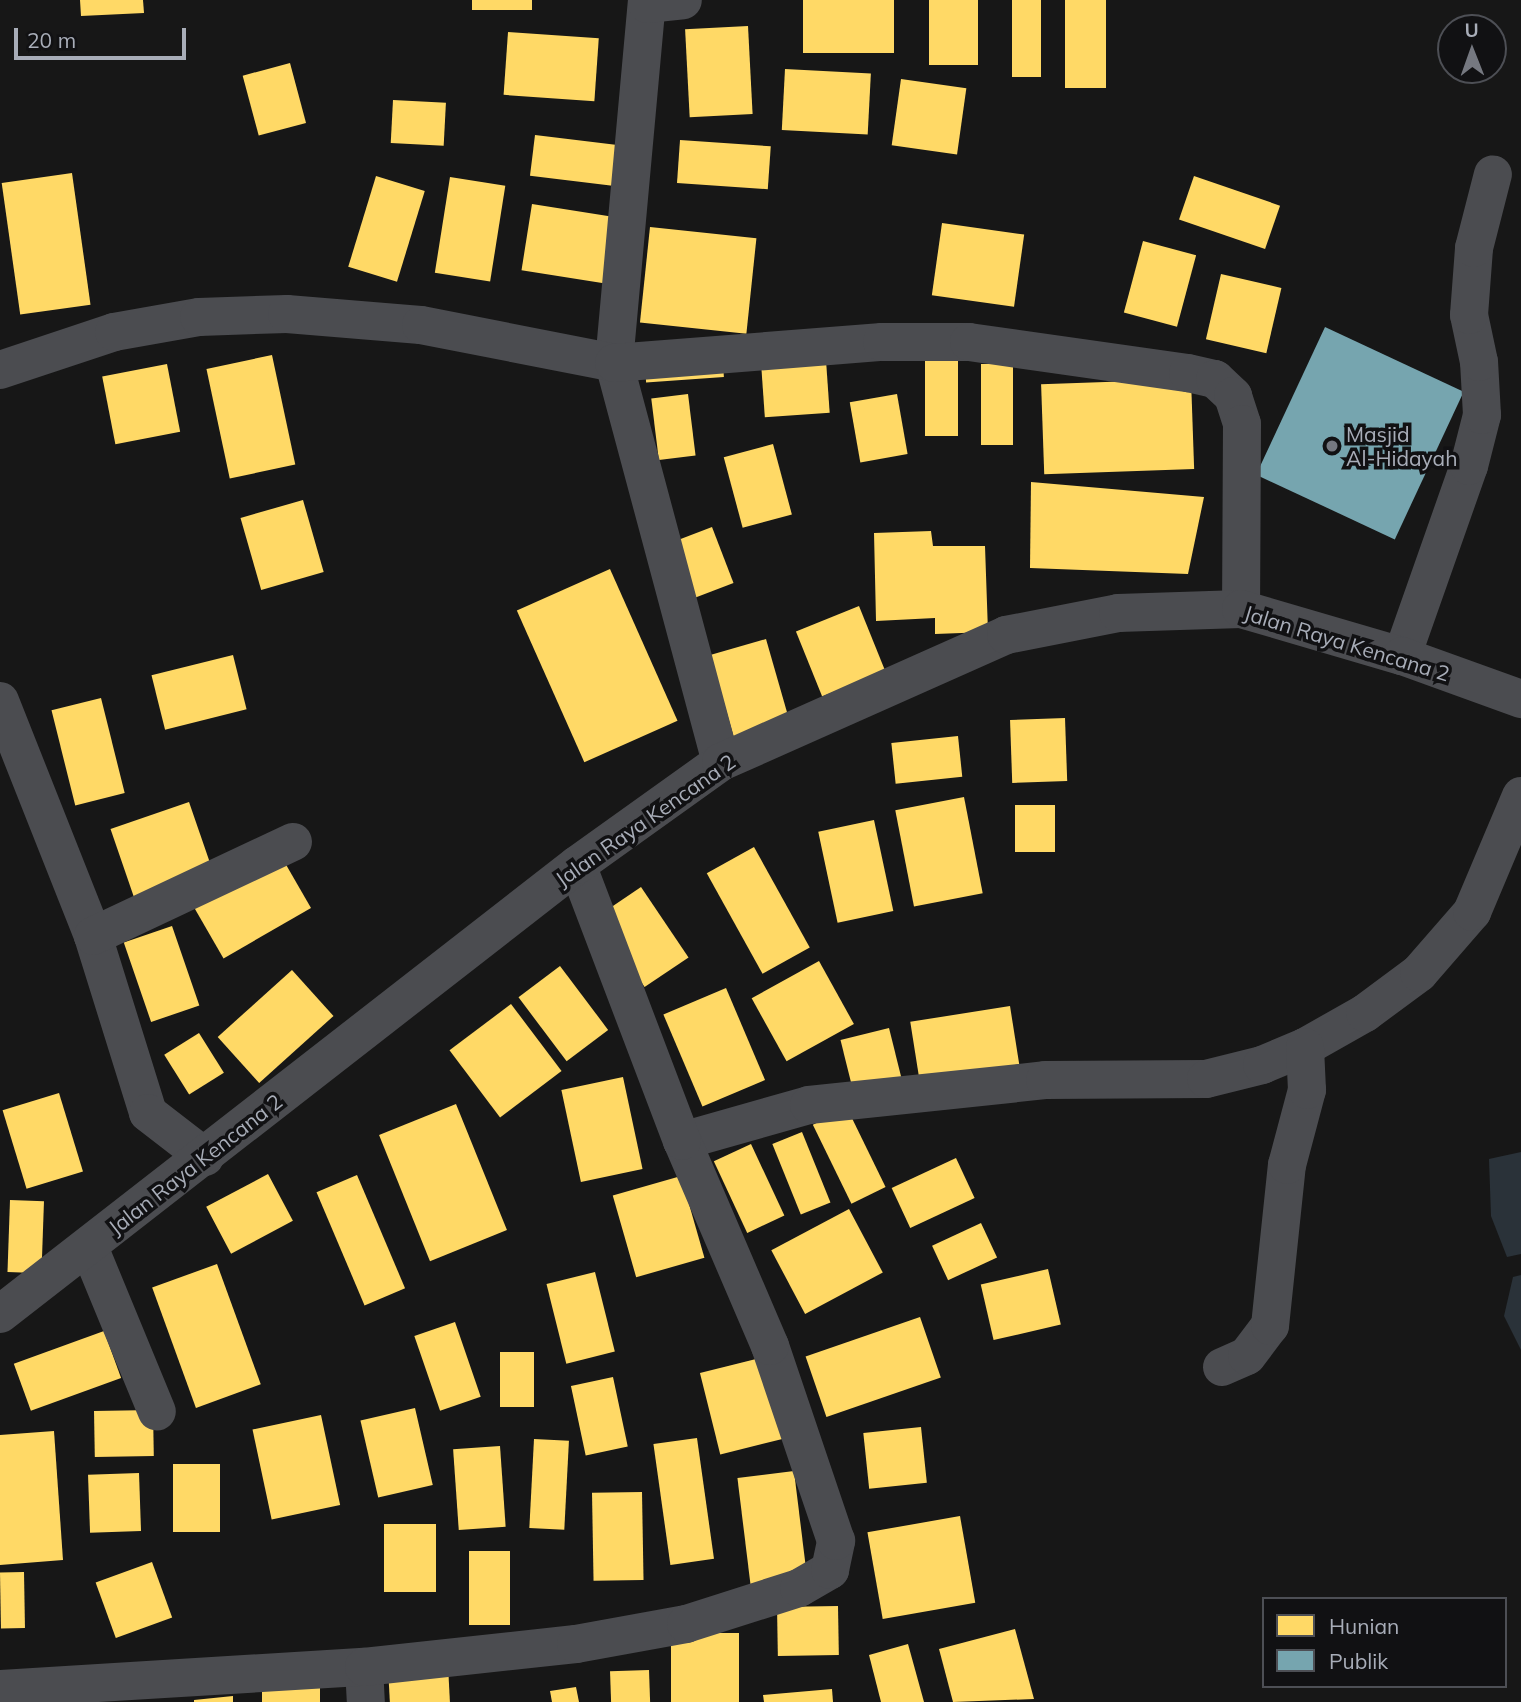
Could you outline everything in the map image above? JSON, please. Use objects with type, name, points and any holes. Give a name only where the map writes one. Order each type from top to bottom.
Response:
[{"type":"street","points":[[659,1],[614,363],[721,762]]},
{"type":"street","points":[[1402,656],[1469,466],[1482,415],[1479,362],[1469,315],[1474,248],[1493,174]]},
{"type":"street","points":[[0,370],[114,332],[199,317],[287,314],[421,325],[614,363],[855,343],[969,342],[1049,350],[1215,379],[1233,396],[1242,424],[1241,609]]},
{"type":"street","name":"Jalan Raya Kencana 2","points":[[0,1314],[577,865],[721,762],[1006,635],[1118,612],[1241,609],[1402,656],[1521,699]]},
{"type":"street","points":[[0,701],[93,936],[149,1112],[205,1157]]},
{"type":"street","points":[[682,1141],[809,1105],[1045,1080],[1206,1079],[1262,1065],[1305,1047],[1365,1013],[1419,973],[1472,912],[1521,796]]},
{"type":"street","points":[[93,936],[293,842]]},
{"type":"street","points":[[0,1689],[365,1684],[686,1624],[799,1588],[830,1570],[836,1556],[836,1541],[770,1346],[682,1141],[577,865]]},
{"type":"street","points":[[1222,1367],[1247,1356],[1270,1326],[1287,1165],[1307,1090],[1305,1047]]},
{"type":"street","points":[[89,1247],[157,1412]]},
{"type":"shaded area","points":[[1521,1152],[1521,1254],[1507,1257],[1491,1216],[1489,1159]]},
{"type":"shaded area","points":[[1521,1275],[1521,1350],[1504,1316],[1513,1277]]},
{"type":"building: Hunian","points":[[80,0],[143,0],[144,13],[81,16]]},
{"type":"building: Hunian","points":[[472,0],[532,0],[532,10],[472,10]]},
{"type":"building: Hunian","points":[[803,0],[894,0],[894,53],[803,53]]},
{"type":"building: Hunian","points":[[929,0],[978,0],[978,65],[929,65]]},
{"type":"building: Hunian","points":[[1012,0],[1041,0],[1041,77],[1012,77]]},
{"type":"building: Hunian","points":[[1065,0],[1106,0],[1106,88],[1065,88]]},
{"type":"building: Hunian","points":[[748,26],[753,114],[690,117],[685,29]]},
{"type":"building: Hunian","points":[[508,32],[599,38],[594,101],[504,95]]},
{"type":"building: Hunian","points":[[290,63],[306,123],[259,136],[243,76]]},
{"type":"building: Hunian","points":[[785,69],[871,74],[868,134],[782,130]]},
{"type":"building: Hunian","points":[[901,79],[966,88],[957,155],[892,145]]},
{"type":"building: Hunian","points":[[393,100],[446,103],[444,146],[391,143]]},
{"type":"building: Hunian","points":[[535,135],[617,145],[612,186],[530,176]]},
{"type":"building: Hunian","points":[[680,140],[771,146],[768,189],[677,183]]},
{"type":"building: Hunian","points":[[72,173],[91,305],[20,315],[2,183]]},
{"type":"building: Hunian","points":[[376,176],[425,191],[397,282],[348,267]]},
{"type":"building: Hunian","points":[[1194,176],[1280,206],[1265,249],[1179,219]]},
{"type":"building: Hunian","points":[[450,177],[505,186],[490,282],[435,273]]},
{"type":"building: Hunian","points":[[532,204],[619,218],[608,284],[522,270]]},
{"type":"building: Hunian","points":[[942,223],[1024,235],[1014,307],[932,295]]},
{"type":"building: Hunian","points":[[650,227],[756,238],[746,334],[640,322]]},
{"type":"building: Hunian","points":[[1143,241],[1196,255],[1177,327],[1124,312]]},
{"type":"building: Hunian","points":[[1221,274],[1281,288],[1266,353],[1206,339]]},
{"type":"building: Hunian","points":[[825,346],[830,413],[765,417],[760,351]]},
{"type":"building: Hunian","points":[[272,355],[295,465],[230,478],[206,369]]},
{"type":"building: Hunian","points":[[925,359],[958,359],[958,436],[925,436]]},
{"type":"building: Hunian","points":[[167,364],[180,432],[115,444],[102,377]]},
{"type":"building: Hunian","points":[[723,364],[724,377],[646,382],[645,369]]},
{"type":"building: Hunian","points":[[981,364],[1013,364],[1013,445],[981,445]]},
{"type":"building: Hunian","points":[[1191,379],[1194,469],[1044,474],[1041,384]]},
{"type":"building: Hunian","points":[[688,394],[696,456],[659,460],[651,399]]},
{"type":"building: Hunian","points":[[897,394],[908,454],[860,462],[850,402]]},
{"type":"building: Hunian","points":[[773,444],[792,515],[743,528],[724,457]]},
{"type":"building: Hunian","points":[[1031,482],[1204,497],[1188,574],[1030,568]]},
{"type":"building: Hunian","points":[[303,500],[324,572],[261,590],[241,518]]},
{"type":"building: Hunian","points":[[712,527],[734,583],[688,601],[666,545]]},
{"type":"building: Hunian","points":[[931,531],[933,546],[985,546],[988,632],[935,634],[935,618],[876,621],[874,533]]},
{"type":"building: Hunian","points":[[610,569],[678,721],[584,762],[517,610]]},
{"type":"building: Hunian","points":[[859,606],[885,671],[822,696],[796,631]]},
{"type":"building: Hunian","points":[[766,639],[791,726],[735,742],[710,655]]},
{"type":"building: Hunian","points":[[233,655],[247,709],[165,730],[151,675]]},
{"type":"building: Hunian","points":[[101,698],[125,793],[75,805],[52,710]]},
{"type":"building: Hunian","points":[[1065,718],[1067,781],[1012,783],[1010,720]]},
{"type":"building: Hunian","points":[[958,736],[962,777],[896,784],[891,743]]},
{"type":"building: Hunian","points":[[964,797],[983,893],[914,907],[895,810]]},
{"type":"building: Hunian","points":[[189,802],[214,874],[135,901],[111,829]]},
{"type":"building: Hunian","points":[[1015,805],[1055,805],[1055,852],[1015,852]]},
{"type":"building: Hunian","points":[[874,820],[893,911],[838,923],[818,832]]},
{"type":"building: Hunian","points":[[754,847],[810,948],[763,974],[707,873]]},
{"type":"building: Hunian","points":[[281,856],[311,908],[224,958],[194,906]]},
{"type":"building: Hunian","points":[[641,887],[689,957],[645,987],[597,917]]},
{"type":"building: Hunian","points":[[172,926],[199,1005],[151,1022],[124,943]]},
{"type":"building: Hunian","points":[[819,961],[854,1024],[787,1061],[752,998]]},
{"type":"building: Hunian","points":[[560,966],[608,1030],[567,1061],[518,997]]},
{"type":"building: Hunian","points":[[292,970],[333,1016],[259,1083],[218,1037]]},
{"type":"building: Hunian","points":[[726,988],[765,1080],[702,1107],[663,1015]]},
{"type":"building: Hunian","points":[[511,1004],[562,1071],[500,1117],[450,1050]]},
{"type":"building: Hunian","points":[[1010,1006],[1019,1064],[919,1080],[910,1022]]},
{"type":"building: Hunian","points":[[889,1028],[902,1080],[854,1092],[840,1040]]},
{"type":"building: Hunian","points":[[199,1033],[224,1073],[189,1095],[164,1055]]},
{"type":"building: Hunian","points":[[623,1077],[643,1169],[581,1182],[561,1090]]},
{"type":"building: Hunian","points":[[59,1093],[83,1171],[27,1189],[3,1110]]},
{"type":"building: Hunian","points":[[456,1104],[507,1230],[430,1261],[379,1135]]},
{"type":"building: Hunian","points":[[847,1108],[886,1187],[851,1204],[813,1125]]},
{"type":"building: Hunian","points":[[802,1132],[830,1202],[801,1214],[772,1144]]},
{"type":"building: Hunian","points":[[751,1144],[784,1216],[747,1233],[714,1161]]},
{"type":"building: Hunian","points":[[956,1158],[975,1198],[910,1228],[892,1188]]},
{"type":"building: Hunian","points":[[268,1174],[293,1221],[231,1254],[206,1207]]},
{"type":"building: Hunian","points":[[357,1175],[405,1288],[365,1305],[316,1192]]},
{"type":"building: Hunian","points":[[681,1176],[704,1258],[636,1277],[613,1196]]},
{"type":"building: Hunian","points":[[10,1200],[44,1201],[41,1273],[7,1272]]},
{"type":"building: Hunian","points":[[849,1209],[883,1273],[805,1314],[771,1250]]},
{"type":"building: Hunian","points":[[981,1223],[997,1257],[948,1280],[932,1246]]},
{"type":"building: Hunian","points":[[217,1264],[261,1384],[196,1408],[152,1288]]},
{"type":"building: Hunian","points":[[1048,1269],[1061,1325],[994,1340],[981,1285]]},
{"type":"building: Hunian","points":[[595,1272],[615,1352],[566,1364],[546,1284]]},
{"type":"building: Hunian","points":[[920,1317],[941,1378],[826,1417],[806,1356]]},
{"type":"building: Hunian","points":[[455,1322],[481,1397],[440,1411],[414,1336]]},
{"type":"building: Hunian","points":[[104,1331],[121,1378],[31,1411],[14,1364]]},
{"type":"building: Hunian","points":[[500,1352],[534,1352],[534,1407],[500,1407]]},
{"type":"building: Hunian","points":[[764,1357],[784,1439],[720,1454],[700,1373]]},
{"type":"building: Hunian","points":[[613,1377],[628,1446],[586,1455],[571,1386]]},
{"type":"building: Hunian","points":[[415,1408],[433,1485],[378,1498],[360,1421]]},
{"type":"building: Hunian","points":[[153,1410],[154,1456],[95,1457],[94,1411]]},
{"type":"building: Hunian","points":[[321,1415],[340,1505],[272,1520],[253,1430]]},
{"type":"building: Hunian","points":[[921,1427],[927,1483],[869,1489],[863,1433]]},
{"type":"building: Hunian","points":[[54,1431],[63,1560],[0,1565],[0,1435]]},
{"type":"building: Hunian","points":[[697,1438],[714,1559],[670,1565],[653,1444]]},
{"type":"building: Hunian","points":[[534,1439],[569,1441],[564,1530],[529,1528]]},
{"type":"building: Hunian","points":[[500,1446],[506,1527],[459,1530],[453,1449]]},
{"type":"building: Hunian","points":[[173,1464],[220,1464],[220,1532],[173,1532]]},
{"type":"building: Hunian","points":[[794,1471],[807,1578],[751,1585],[737,1478]]},
{"type":"building: Hunian","points":[[139,1473],[141,1531],[90,1533],[88,1475]]},
{"type":"building: Hunian","points":[[642,1492],[644,1580],[594,1581],[592,1493]]},
{"type":"building: Hunian","points":[[960,1516],[975,1603],[883,1619],[867,1532]]},
{"type":"building: Hunian","points":[[384,1524],[436,1524],[436,1592],[384,1592]]},
{"type":"building: Hunian","points":[[469,1551],[510,1551],[510,1625],[469,1625]]},
{"type":"building: Hunian","points":[[152,1562],[172,1617],[116,1638],[96,1583]]},
{"type":"building: Hunian","points":[[0,1572],[24,1572],[25,1628],[1,1628]]},
{"type":"building: Hunian","points":[[838,1606],[839,1655],[778,1656],[777,1607]]},
{"type":"building: Hunian","points":[[1015,1629],[1034,1699],[953,1702],[939,1649]]},
{"type":"building: Hunian","points":[[671,1633],[739,1633],[739,1702],[671,1702]]},
{"type":"building: Hunian","points":[[908,1644],[924,1702],[881,1702],[869,1655]]},
{"type":"building: Hunian","points":[[448,1665],[450,1702],[390,1702],[388,1668]]},
{"type":"building: Hunian","points":[[649,1670],[650,1702],[611,1702],[610,1671]]},
{"type":"building: Hunian","points":[[262,1683],[320,1683],[320,1702],[262,1702]]},
{"type":"building: Hunian","points":[[576,1687],[579,1702],[552,1702],[550,1691]]},
{"type":"building: Hunian","points":[[832,1689],[833,1702],[764,1702],[763,1695]]},
{"type":"building: Hunian","points":[[233,1696],[233,1702],[194,1702],[194,1700]]},
{"type":"building: Publik","points":[[1325,327],[1464,392],[1395,539],[1256,475]]},
{"type":"place","name":"Masjid Al-Hidayah","points":[[1332,446]]}]
